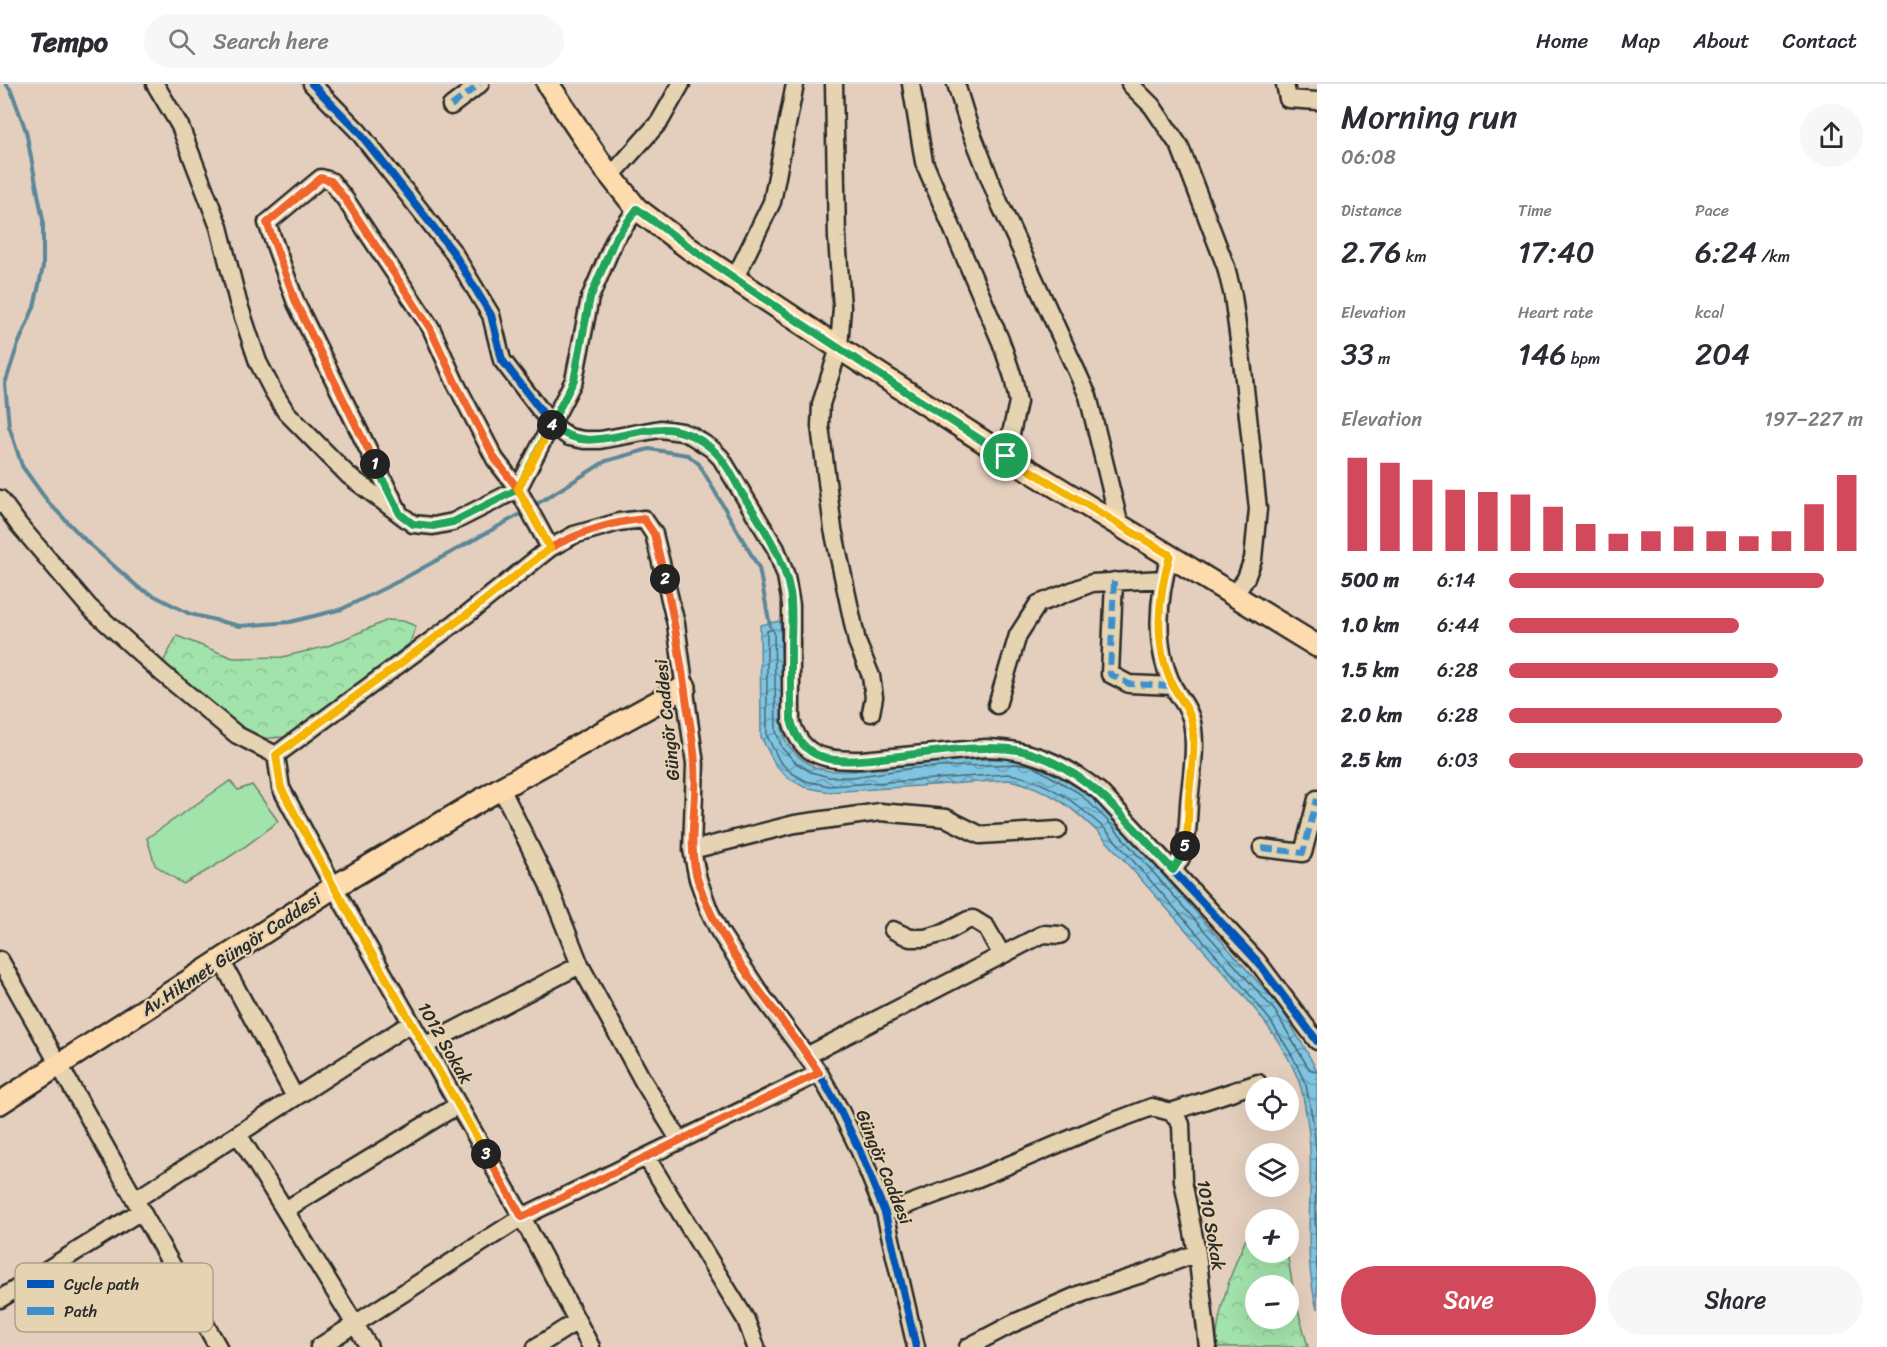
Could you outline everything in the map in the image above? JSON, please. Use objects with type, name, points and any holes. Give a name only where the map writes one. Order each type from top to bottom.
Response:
[{"type":"main road","points":[[548,84],[611,176],[637,209],[690,249],[1006,456],[1317,646]]},
{"type":"main road","name":"Av.Hikmet Güngör Caddesi","points":[[0,1102],[334,887],[501,788],[685,687]]},
{"type":"street","points":[[155,84],[180,126],[219,227],[238,302],[251,342],[258,362],[273,391],[286,412],[348,475],[413,524],[433,526],[453,522],[518,489],[574,380],[590,298],[615,239],[637,209]]},
{"type":"street","points":[[312,84],[358,131],[453,252],[491,315],[502,360],[551,424],[569,437],[584,440],[600,440],[660,429],[671,430],[698,439],[721,458],[772,543],[786,576],[792,619],[791,720],[796,736],[807,749],[832,760],[862,760],[986,748],[1029,753],[1071,771],[1099,791],[1257,961],[1317,1041]]},
{"type":"street","points":[[451,106],[480,84]]},
{"type":"street","points":[[611,176],[660,121],[681,84]]},
{"type":"street","points":[[735,278],[772,202],[795,84]]},
{"type":"street","points":[[834,84],[837,238],[842,307],[839,348],[821,404],[820,426],[833,529],[857,642],[870,676],[874,697],[871,712]]},
{"type":"street","points":[[911,84],[924,162],[1001,342],[1013,377],[1018,402],[1006,456]]},
{"type":"street","points":[[956,84],[969,126],[999,202],[1088,396],[1120,526]]},
{"type":"street","points":[[1130,84],[1152,106],[1179,147],[1226,267],[1233,296],[1244,370],[1258,509],[1253,559],[1246,578],[1235,596]]},
{"type":"street","points":[[1285,84],[1288,99],[1317,101]]},
{"type":"street","points":[[400,514],[296,303],[267,223],[321,178],[331,181],[345,199],[430,328],[495,459],[518,489],[550,548]]},
{"type":"street","points":[[0,499],[19,525],[89,607],[162,673],[237,735],[276,755]]},
{"type":"street","name":"Güngör Caddesi","points":[[276,755],[470,612],[550,548],[574,535],[619,522],[644,519],[654,534],[676,624],[695,765],[692,850],[698,879],[719,931],[762,996],[808,1055],[850,1130],[885,1213],[916,1347]]},
{"type":"street","points":[[1170,555],[1163,579],[1160,632],[1173,686],[1186,706],[1194,741],[1186,841],[1180,859],[1173,870]]},
{"type":"street","points":[[997,705],[1018,635],[1038,604],[1092,584],[1163,579]]},
{"type":"street","points":[[1114,581],[1110,674],[1129,684],[1173,686]]},
{"type":"street","name":"1012 Sokak","points":[[276,755],[281,788],[334,887],[522,1217],[591,1347]]},
{"type":"street","points":[[501,788],[548,884],[580,965],[643,1081],[680,1141]]},
{"type":"street","points":[[1262,849],[1303,853],[1317,799]]},
{"type":"street","points":[[692,850],[795,824],[880,812],[946,818],[980,835],[1058,830]]},
{"type":"street","points":[[893,930],[910,938],[925,938],[944,933],[973,919],[986,927],[1002,955]]},
{"type":"street","points":[[808,1055],[1044,934],[1060,935]]},
{"type":"street","points":[[0,960],[171,1263]]},
{"type":"street","points":[[221,960],[295,1097]]},
{"type":"street","points":[[424,1046],[580,965]]},
{"type":"street","points":[[53,1263],[238,1134],[411,1023]]},
{"type":"street","points":[[319,1347],[522,1217],[819,1073]]},
{"type":"street","points":[[885,1213],[971,1181],[1152,1107],[1171,1112],[1245,1087]]},
{"type":"street","points":[[285,1210],[458,1105]]},
{"type":"street","name":"1010 Sokak","points":[[1171,1112],[1181,1124],[1183,1181],[1197,1253],[1208,1347]]},
{"type":"street","points":[[238,1134],[369,1347]]},
{"type":"street","points":[[647,1158],[746,1320],[756,1347]]},
{"type":"street","points":[[968,1347],[1014,1323],[1083,1293],[1197,1253]]},
{"type":"street","points":[[0,1299],[15,1289]]},
{"type":"street","points":[[536,1347],[577,1321]]},
{"type":"street","points":[[210,1332],[218,1347]]},
{"type":"green space","points":[[388,620],[403,621],[416,626],[410,643],[287,737],[254,739],[160,668],[177,636],[233,658],[282,657],[328,646]]},
{"type":"green space","points":[[230,781],[238,790],[252,785],[278,821],[232,855],[183,884],[155,865],[147,838]]},
{"type":"green space","points":[[1245,1241],[1245,1263],[1289,1263],[1291,1275],[1245,1275],[1245,1329],[1299,1329],[1299,1314],[1308,1347],[1216,1347],[1219,1320],[1235,1264]]},
{"type":"water","points":[[780,621],[782,729],[787,744],[800,758],[814,767],[830,771],[853,771],[914,762],[1018,758],[1055,771],[1083,788],[1111,816],[1280,1007],[1317,1071],[1317,1309],[1310,1262],[1310,1143],[1303,1096],[1299,1077],[1297,1077],[1283,1048],[1254,1008],[1101,835],[1070,808],[1048,793],[1008,780],[829,792],[804,787],[788,778],[776,766],[761,737],[760,625]]},
{"type":"waterway","points":[[6,84],[11,90],[26,131],[43,220],[43,267],[34,307],[17,347],[5,384],[9,426],[22,466],[48,502],[88,543],[139,588],[190,614],[240,626],[290,622],[342,609],[399,581],[526,511]]},
{"type":"waterway","points":[[532,507],[606,461],[649,449],[688,455],[699,464],[759,568],[770,626]]},
{"type":"marked path","points":[[451,106],[480,84]]},
{"type":"marked path","points":[[1114,581],[1110,674],[1129,684],[1173,686]]},
{"type":"marked path","points":[[1262,848],[1303,853],[1317,799]]},
{"type":"cycle path","points":[[312,84],[358,131],[453,252],[491,315],[502,360],[551,424],[569,437],[584,440],[600,440],[660,429],[682,432],[712,449],[721,458],[776,549],[786,576],[791,605],[791,720],[796,733],[809,750],[827,758],[862,760],[986,748],[1018,751],[1059,765],[1099,791],[1257,961],[1317,1041]]},
{"type":"cycle path","points":[[276,755],[470,612],[550,548],[574,535],[619,522],[644,519],[654,534],[676,624],[695,764],[692,850],[698,879],[719,931],[762,996],[819,1073],[859,1149],[885,1213],[916,1347]]},
{"type":"route","points":[[1006,456],[690,249],[637,209],[615,239],[590,298],[574,380],[551,424],[518,489],[453,522],[433,526],[413,524],[400,514],[296,303],[267,223],[321,178],[331,181],[430,328],[495,459],[518,489],[550,548],[574,535],[619,522],[644,519],[654,534],[676,624],[695,765],[692,850],[698,879],[719,931],[762,996],[808,1055],[819,1073],[522,1217],[334,887],[281,788],[276,755],[470,612],[550,548],[540,528],[518,489],[551,424],[569,437],[592,441],[660,429],[671,430],[682,432],[703,442],[721,458],[776,549],[786,576],[791,605],[791,720],[796,736],[807,749],[832,760],[862,760],[986,748],[1029,753],[1071,771],[1099,791],[1173,870],[1180,859],[1186,841],[1194,741],[1186,706],[1173,686],[1168,673],[1160,632],[1163,579],[1170,555],[1006,456]]}]
